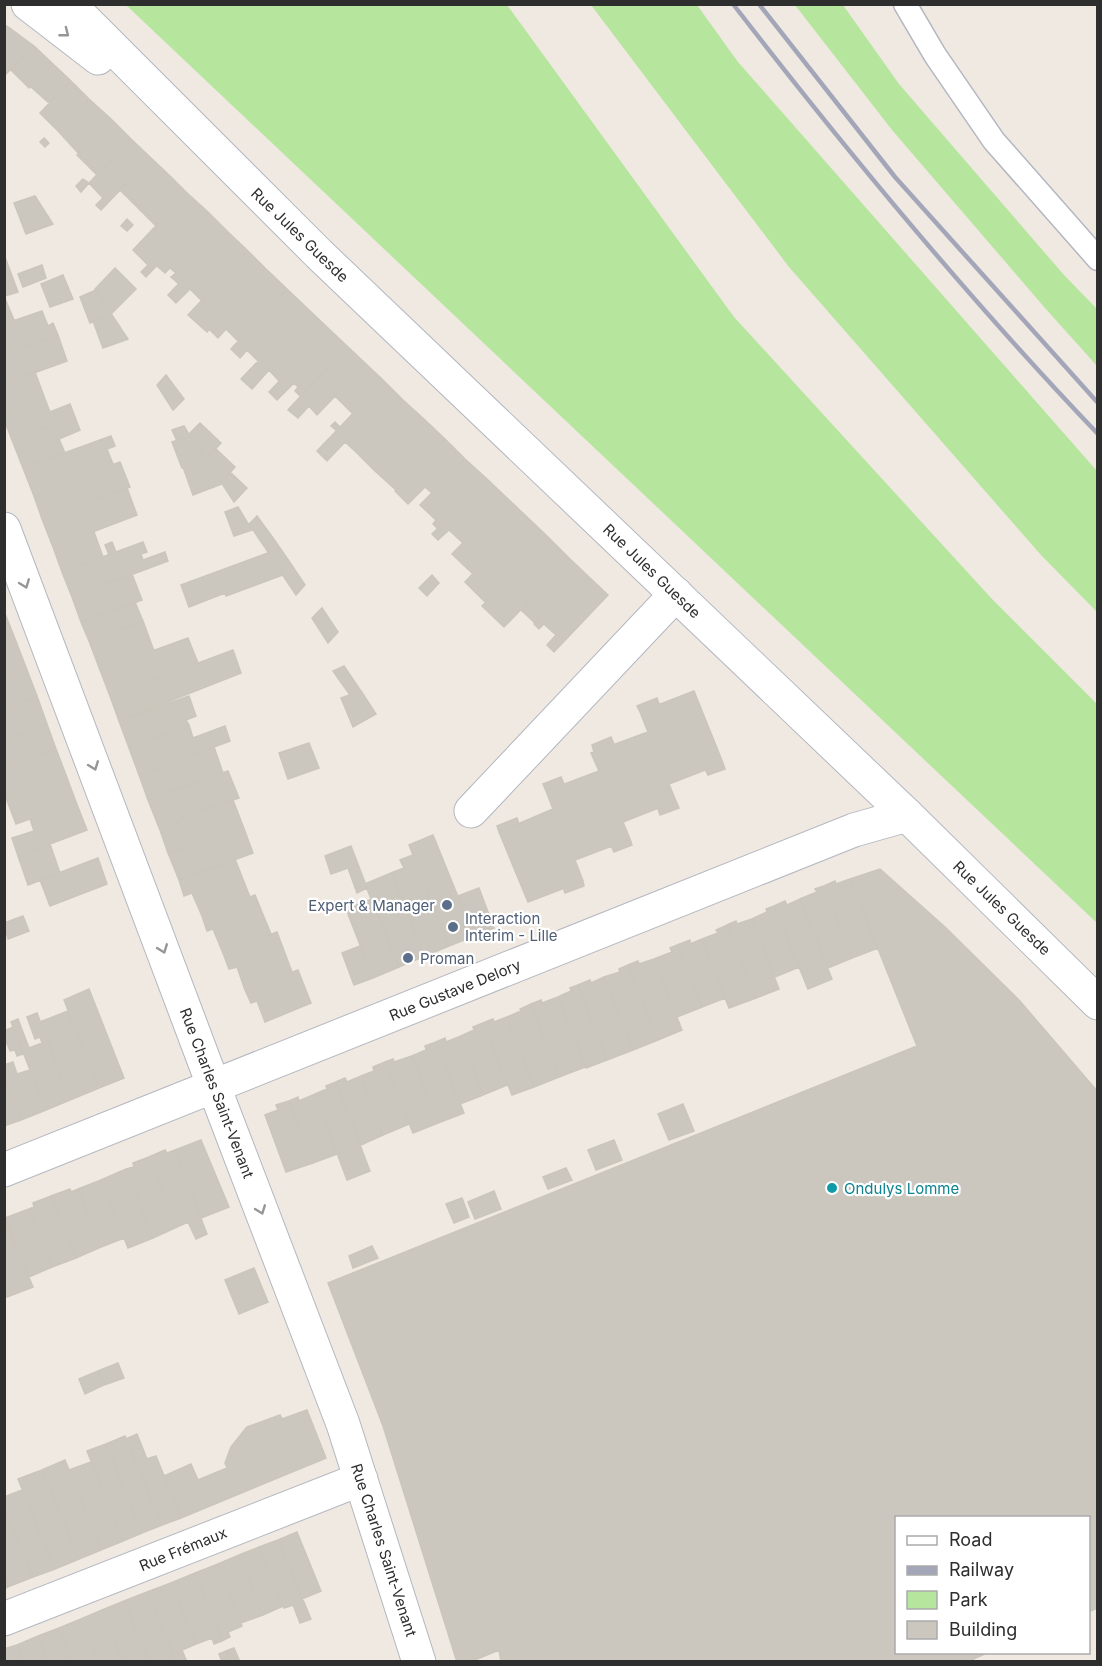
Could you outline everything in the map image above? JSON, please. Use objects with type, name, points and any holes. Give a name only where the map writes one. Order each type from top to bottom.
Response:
[{"type":"street","name":"Rue Jules Guesde","points":[[28,4],[203,141]]},
{"type":"street","name":"Rue Jules Guesde","points":[[69,4],[203,141],[319,254],[907,815],[1098,1003]]},
{"type":"street","name":"Rue Charles Saint-Venant","points":[[4,529],[315,1350],[361,1479],[419,1662]]},
{"type":"street","points":[[471,810],[676,594]]},
{"type":"street","name":"Rue Gustave Delory","points":[[4,1170],[843,834],[907,815]]},
{"type":"street","name":"Rue Frémaux","points":[[4,1619],[361,1479]]},
{"type":"lane","points":[[906,4],[935,55],[994,141],[1098,259]]},
{"type":"green space","points":[[126,5],[507,5],[734,317],[992,599],[1097,704],[1097,923]]},
{"type":"green space","points":[[591,5],[697,5],[738,62],[1097,471],[1097,612],[1041,555],[789,267]]},
{"type":"green space","points":[[795,5],[843,5],[899,84],[1064,275],[1097,309],[1097,366],[892,130]]},
{"type":"building","points":[[7,26],[34,46],[4,76],[4,29]]},
{"type":"building","points":[[34,46],[53,64],[29,88],[11,70]]},
{"type":"building","points":[[53,64],[71,81],[49,103],[31,87]]},
{"type":"building","points":[[71,81],[89,99],[59,132],[40,113]]},
{"type":"building","points":[[89,99],[110,118],[78,153],[59,132]]},
{"type":"building","points":[[110,118],[131,139],[97,175],[77,155]]},
{"type":"building","points":[[44,138],[49,143],[45,147],[40,142]]},
{"type":"building","points":[[131,139],[151,158],[101,210],[96,205],[103,198],[89,183]]},
{"type":"building","points":[[151,158],[169,175],[138,208],[120,190]]},
{"type":"building","points":[[169,175],[187,193],[156,226],[138,208]]},
{"type":"building","points":[[83,179],[89,183],[81,192],[76,186]]},
{"type":"building","points":[[187,193],[208,212],[146,277],[141,272],[148,265],[133,250]]},
{"type":"building","points":[[35,196],[53,224],[26,234],[14,203]]},
{"type":"building","points":[[208,212],[228,232],[179,284],[171,277],[176,273],[170,268],[165,273],[157,266]]},
{"type":"building","points":[[127,219],[133,225],[127,231],[121,226]]},
{"type":"building","points":[[228,232],[248,251],[202,301],[190,289],[176,303],[168,295]]},
{"type":"building","points":[[248,251],[266,269],[207,332],[188,315]]},
{"type":"building","points":[[4,258],[18,292],[5,296]]},
{"type":"building","points":[[42,265],[46,278],[23,287],[18,274]]},
{"type":"building","points":[[115,268],[136,289],[111,314],[95,289]]},
{"type":"building","points":[[266,269],[287,289],[238,341],[226,329],[218,338],[210,330]]},
{"type":"building","points":[[63,275],[73,299],[50,307],[41,284]]},
{"type":"building","points":[[287,289],[308,309],[258,361],[247,350],[240,358],[231,349]]},
{"type":"building","points":[[96,290],[112,315],[90,323],[80,297]]},
{"type":"building","points":[[4,296],[14,320],[4,324]]},
{"type":"building","points":[[308,309],[329,329],[279,381],[269,370],[252,389],[241,379]]},
{"type":"building","points":[[42,311],[48,326],[53,323],[58,335],[4,355],[4,324]]},
{"type":"building","points":[[112,315],[128,339],[103,348],[93,321]]},
{"type":"building","points":[[329,329],[347,346],[301,397],[295,391],[298,387],[294,383],[277,400],[269,392]]},
{"type":"building","points":[[58,335],[67,361],[4,384],[4,355]]},
{"type":"building","points":[[347,346],[366,364],[317,415],[309,406],[298,418],[288,410]]},
{"type":"building","points":[[366,364],[384,381],[353,414],[335,396]]},
{"type":"building","points":[[35,372],[45,399],[4,414],[4,384]]},
{"type":"building","points":[[166,375],[184,399],[173,410],[157,385]]},
{"type":"building","points":[[384,381],[403,400],[355,451],[345,442],[327,461],[317,451]]},
{"type":"building","points":[[45,399],[50,412],[70,404],[75,417],[12,440],[4,414]]},
{"type":"building","points":[[403,400],[425,420],[375,471],[355,451]]},
{"type":"building","points":[[75,417],[80,430],[59,439],[65,453],[23,468],[12,440]]},
{"type":"building","points":[[425,420],[445,439],[396,490],[375,471]]},
{"type":"building","points":[[335,422],[340,427],[337,431],[331,426]]},
{"type":"building","points":[[200,423],[221,443],[206,459],[189,434]]},
{"type":"building","points":[[184,426],[190,436],[177,441],[172,430]]},
{"type":"building","points":[[111,436],[115,446],[107,449],[113,464],[75,479],[74,476],[52,484],[54,490],[34,496],[23,468]]},
{"type":"building","points":[[190,436],[206,459],[182,468],[172,442]]},
{"type":"building","points":[[445,439],[465,459],[432,493],[425,487],[408,504],[395,491]]},
{"type":"building","points":[[215,448],[235,467],[221,482],[206,459]]},
{"type":"building","points":[[206,459],[222,484],[193,495],[183,467]]},
{"type":"building","points":[[465,459],[487,479],[438,529],[433,524],[436,520],[420,505]]},
{"type":"building","points":[[120,462],[130,487],[42,519],[34,496],[54,490],[52,484],[74,476],[75,479]]},
{"type":"building","points":[[230,472],[247,488],[234,502],[221,482]]},
{"type":"building","points":[[487,479],[507,498],[463,543],[449,530],[438,540],[432,534]]},
{"type":"building","points":[[127,488],[137,515],[53,547],[42,519]]},
{"type":"building","points":[[507,498],[527,517],[473,574],[452,554]]},
{"type":"building","points":[[238,507],[252,530],[234,536],[225,512]]},
{"type":"building","points":[[257,516],[273,538],[264,546],[249,524]]},
{"type":"building","points":[[527,517],[548,537],[485,602],[465,582]]},
{"type":"building","points":[[94,532],[103,557],[62,572],[53,547]]},
{"type":"building","points":[[548,537],[570,559],[504,627],[482,606]]},
{"type":"building","points":[[273,538],[289,561],[280,571],[264,546]]},
{"type":"building","points":[[112,542],[116,552],[109,555],[105,545]]},
{"type":"building","points":[[143,542],[147,552],[141,554],[143,560],[165,552],[168,561],[72,597],[62,572]]},
{"type":"building","points":[[268,553],[283,575],[189,607],[181,585]]},
{"type":"building","points":[[570,559],[589,577],[539,629],[534,624],[539,618],[526,605]]},
{"type":"building","points":[[289,561],[305,585],[296,595],[280,571]]},
{"type":"building","points":[[132,574],[142,600],[81,622],[72,597]]},
{"type":"building","points":[[432,575],[439,583],[427,596],[419,588]]},
{"type":"building","points":[[589,577],[608,595],[554,652],[547,645],[556,635],[544,624]]},
{"type":"building","points":[[135,602],[143,621],[89,641],[81,622]]},
{"type":"building","points":[[526,605],[539,618],[535,623],[521,610]]},
{"type":"building","points":[[322,608],[338,632],[328,643],[312,618]]},
{"type":"building","points":[[6,616],[17,644],[4,648],[4,617]]},
{"type":"building","points":[[143,621],[154,651],[100,670],[89,641]]},
{"type":"building","points":[[188,638],[198,663],[110,696],[100,670]]},
{"type":"building","points":[[17,644],[27,670],[4,678],[4,648]]},
{"type":"building","points":[[233,650],[241,673],[119,721],[110,696]]},
{"type":"building","points":[[344,666],[361,691],[350,695],[333,671]]},
{"type":"building","points":[[27,670],[37,696],[4,708],[4,678]]},
{"type":"building","points":[[361,691],[376,714],[353,727],[341,698]]},
{"type":"building","points":[[694,691],[723,763],[669,784],[676,801],[623,822],[630,839],[575,860],[583,881],[528,902],[499,832],[553,809],[546,791],[599,771],[591,753],[648,732],[640,712]]},
{"type":"building","points":[[37,696],[47,724],[4,740],[4,708]]},
{"type":"building","points":[[189,696],[196,716],[186,720],[189,725],[129,748],[119,721]]},
{"type":"building","points":[[657,698],[659,704],[640,712],[637,706]]},
{"type":"building","points":[[47,724],[56,749],[4,768],[4,740]]},
{"type":"building","points":[[189,725],[193,738],[225,726],[230,741],[139,775],[129,748]]},
{"type":"building","points":[[611,737],[614,744],[594,752],[592,745]]},
{"type":"building","points":[[309,743],[319,768],[288,779],[279,753]]},
{"type":"building","points":[[214,747],[223,773],[148,800],[139,775]]},
{"type":"building","points":[[56,749],[66,775],[4,799],[4,768]]},
{"type":"building","points":[[723,763],[725,769],[708,775],[705,769]]},
{"type":"building","points":[[228,771],[239,798],[178,819],[179,823],[160,830],[148,800]]},
{"type":"building","points":[[66,775],[76,802],[16,824],[6,798]]},
{"type":"building","points":[[561,777],[564,784],[546,791],[543,784]]},
{"type":"building","points":[[233,800],[243,826],[168,853],[160,830],[179,823],[178,819]]},
{"type":"building","points":[[676,801],[679,808],[660,815],[658,809]]},
{"type":"building","points":[[76,802],[87,830],[18,856],[12,838],[34,831],[30,819]]},
{"type":"building","points":[[517,818],[519,824],[499,832],[497,826]]},
{"type":"building","points":[[243,826],[253,853],[179,880],[168,853]]},
{"type":"building","points":[[433,835],[474,936],[449,946],[409,845]]},
{"type":"building","points":[[630,839],[632,845],[614,852],[611,846]]},
{"type":"building","points":[[50,844],[60,873],[28,885],[18,856]]},
{"type":"building","points":[[351,846],[367,888],[357,893],[348,868],[331,874],[325,856]]},
{"type":"building","points":[[413,855],[449,946],[425,956],[391,873],[404,868],[400,860]]},
{"type":"building","points":[[98,858],[107,884],[50,906],[40,880]]},
{"type":"building","points":[[235,859],[250,897],[202,916],[192,893],[184,896],[179,880]]},
{"type":"building","name":"Ondulys Lomme","points":[[880,869],[945,927],[1019,1000],[1098,1092],[1098,1608],[1090,1611],[1090,1516],[895,1516],[895,1654],[985,1654],[967,1662],[501,1662],[499,1650],[470,1662],[457,1662],[383,1426],[328,1283],[917,1046],[850,879]]},
{"type":"building","points":[[391,873],[425,956],[399,967],[365,884]]},
{"type":"building","points":[[850,879],[878,948],[852,958],[824,886],[835,881],[836,884]]},
{"type":"building","points":[[583,881],[584,886],[565,893],[563,888]]},
{"type":"building","points":[[824,886],[852,958],[828,968],[800,899],[817,892],[815,889]]},
{"type":"building","points":[[479,888],[494,928],[474,936],[458,896]]},
{"type":"building","points":[[255,895],[271,934],[223,953],[213,929],[207,931],[202,916]]},
{"type":"building","points":[[372,899],[399,967],[373,978],[346,909]]},
{"type":"building","points":[[800,899],[832,979],[808,989],[774,906],[785,901],[787,905]]},
{"type":"building","points":[[774,906],[799,967],[775,977],[752,919]]},
{"type":"building","points":[[23,916],[29,931],[8,939],[4,923]]},
{"type":"building","points":[[752,919],[779,989],[756,998],[727,925]]},
{"type":"building","points":[[727,925],[756,998],[729,1008],[702,939],[718,933],[716,930]]},
{"type":"building","points":[[277,932],[292,972],[245,990],[237,967],[229,969],[223,953]]},
{"type":"building","points":[[702,939],[725,998],[702,1007],[677,945],[690,940],[690,944]]},
{"type":"building","points":[[677,945],[702,1007],[677,1017],[654,959],[672,952],[670,948]]},
{"type":"building","points":[[360,946],[373,978],[354,985],[342,953]]},
{"type":"building","points":[[654,959],[682,1030],[658,1040],[628,965]]},
{"type":"building","points":[[628,965],[658,1040],[633,1050],[604,977],[620,972],[619,969]]},
{"type":"building","points":[[298,970],[311,1003],[265,1022],[257,1001],[251,1003],[245,990]]},
{"type":"building","points":[[604,977],[633,1050],[607,1060],[578,985],[590,980],[591,983]]},
{"type":"building","points":[[578,985],[607,1060],[586,1068],[558,997]]},
{"type":"building","points":[[89,989],[124,1078],[99,1088],[64,1000]]},
{"type":"building","points":[[558,997],[585,1067],[559,1077],[531,1004]]},
{"type":"building","points":[[531,1004],[559,1077],[534,1087],[507,1017]]},
{"type":"building","points":[[68,1011],[99,1088],[70,1100],[40,1022]]},
{"type":"building","points":[[37,1013],[70,1100],[46,1110],[11,1022],[18,1019],[29,1048],[42,1043],[40,1037],[35,1039],[27,1017]]},
{"type":"building","points":[[507,1017],[534,1087],[512,1095],[483,1023]]},
{"type":"building","points":[[483,1023],[507,1085],[483,1095],[461,1036]]},
{"type":"building","points":[[13,1027],[23,1054],[17,1056],[15,1050],[10,1051],[4,1036],[4,1031]]},
{"type":"building","points":[[461,1036],[483,1095],[460,1104],[436,1042],[445,1038],[446,1042]]},
{"type":"building","points":[[436,1042],[464,1113],[438,1123],[412,1056],[426,1050],[425,1046]]},
{"type":"building","points":[[412,1056],[438,1123],[413,1133],[385,1062],[393,1059],[394,1062]]},
{"type":"building","points":[[13,1062],[17,1074],[30,1070],[46,1110],[21,1120],[4,1076],[4,1065]]},
{"type":"building","points":[[385,1062],[409,1124],[383,1135],[361,1076],[374,1071],[373,1067]]},
{"type":"building","points":[[4,1076],[21,1120],[4,1126]]},
{"type":"building","points":[[361,1076],[383,1135],[361,1145],[336,1082],[345,1078],[347,1082]]},
{"type":"building","points":[[336,1082],[370,1171],[347,1180],[315,1094]]},
{"type":"building","points":[[315,1094],[337,1154],[313,1163],[289,1101],[298,1097],[299,1101]]},
{"type":"building","points":[[289,1101],[313,1163],[286,1172],[265,1115],[278,1110],[276,1105]]},
{"type":"building","points":[[683,1104],[694,1131],[669,1140],[658,1114]]},
{"type":"building","points":[[201,1140],[229,1207],[201,1218],[175,1150]]},
{"type":"building","points":[[614,1140],[622,1160],[596,1170],[588,1150]]},
{"type":"building","points":[[165,1150],[167,1153],[175,1150],[207,1234],[196,1239],[188,1222],[177,1227],[149,1157]]},
{"type":"building","points":[[149,1157],[177,1227],[153,1238],[126,1169],[134,1167],[133,1163]]},
{"type":"building","points":[[566,1168],[572,1180],[548,1189],[543,1177]]},
{"type":"building","points":[[126,1169],[153,1238],[128,1248],[101,1180]]},
{"type":"building","points":[[101,1180],[124,1238],[101,1247],[78,1189]]},
{"type":"building","points":[[70,1189],[71,1192],[78,1189],[101,1247],[76,1258],[51,1196]]},
{"type":"building","points":[[494,1191],[501,1209],[475,1219],[468,1202]]},
{"type":"building","points":[[51,1196],[76,1258],[52,1267],[29,1209],[34,1207],[33,1203]]},
{"type":"building","points":[[462,1198],[469,1217],[454,1223],[446,1204]]},
{"type":"building","points":[[29,1209],[52,1267],[29,1277],[5,1218]]},
{"type":"building","points":[[4,1218],[33,1287],[7,1297],[4,1289]]},
{"type":"building","points":[[372,1246],[378,1258],[353,1268],[349,1256]]},
{"type":"building","points":[[254,1268],[268,1302],[239,1314],[225,1280]]},
{"type":"building","points":[[118,1363],[124,1378],[104,1385],[98,1371]]},
{"type":"building","points":[[98,1371],[104,1385],[85,1394],[79,1379]]},
{"type":"building","points":[[307,1410],[326,1458],[181,1518],[164,1476],[191,1464],[198,1480],[227,1468],[225,1463],[231,1447],[247,1427],[280,1415],[282,1419]]},
{"type":"building","points":[[137,1434],[147,1459],[156,1456],[181,1518],[162,1525],[126,1439]]},
{"type":"building","points":[[125,1436],[162,1525],[142,1533],[106,1444]]},
{"type":"building","points":[[106,1444],[142,1533],[123,1541],[87,1451]]},
{"type":"building","points":[[65,1460],[101,1550],[79,1559],[42,1470]]},
{"type":"building","points":[[91,1462],[123,1541],[101,1550],[69,1470]]},
{"type":"building","points":[[42,1470],[79,1559],[55,1569],[18,1479]]},
{"type":"building","points":[[22,1490],[55,1569],[33,1577],[4,1507],[4,1497]]},
{"type":"building","points":[[4,1507],[33,1577],[10,1586],[4,1572]]},
{"type":"building","points":[[297,1532],[321,1591],[302,1599],[278,1540]]},
{"type":"building","points":[[278,1540],[311,1619],[300,1623],[293,1605],[284,1608],[259,1547]]},
{"type":"building","points":[[259,1547],[283,1606],[263,1615],[239,1555]]},
{"type":"building","points":[[239,1555],[263,1615],[241,1623],[218,1564]]},
{"type":"building","points":[[218,1564],[242,1626],[228,1632],[230,1637],[222,1641],[195,1573]]},
{"type":"building","points":[[4,1572],[10,1586],[4,1589]]},
{"type":"building","points":[[195,1573],[222,1641],[214,1644],[212,1638],[196,1644],[171,1583]]},
{"type":"building","points":[[171,1583],[196,1644],[182,1650],[187,1662],[176,1662],[147,1592]]},
{"type":"building","points":[[147,1592],[176,1662],[149,1662],[124,1601]]},
{"type":"building","points":[[124,1601],[149,1662],[123,1662],[102,1610]]},
{"type":"building","points":[[102,1610],[123,1662],[98,1662],[81,1619]]},
{"type":"building","points":[[81,1619],[98,1662],[73,1662],[59,1628]]},
{"type":"building","points":[[59,1628],[73,1662],[48,1662],[38,1636]]},
{"type":"building","points":[[38,1636],[48,1662],[23,1662],[17,1645]]},
{"type":"building","points":[[17,1645],[23,1662],[4,1662],[4,1649]]},
{"type":"building","points":[[234,1648],[240,1662],[231,1662],[226,1651]]},
{"type":"building","points":[[226,1651],[231,1662],[222,1662],[219,1654]]},
{"type":"railway","points":[[733,4],[910,224],[1002,330],[1098,434]]},
{"type":"railway","points":[[759,4],[895,177],[1098,403]]},
{"type":"place","name":"Expert & Manager","points":[[447,905]]},
{"type":"place","name":"Interaction Interim - Lille","points":[[453,927]]},
{"type":"place","name":"Proman","points":[[408,958]]},
{"type":"place","name":"Ondulys Lomme","points":[[832,1188]]}]
